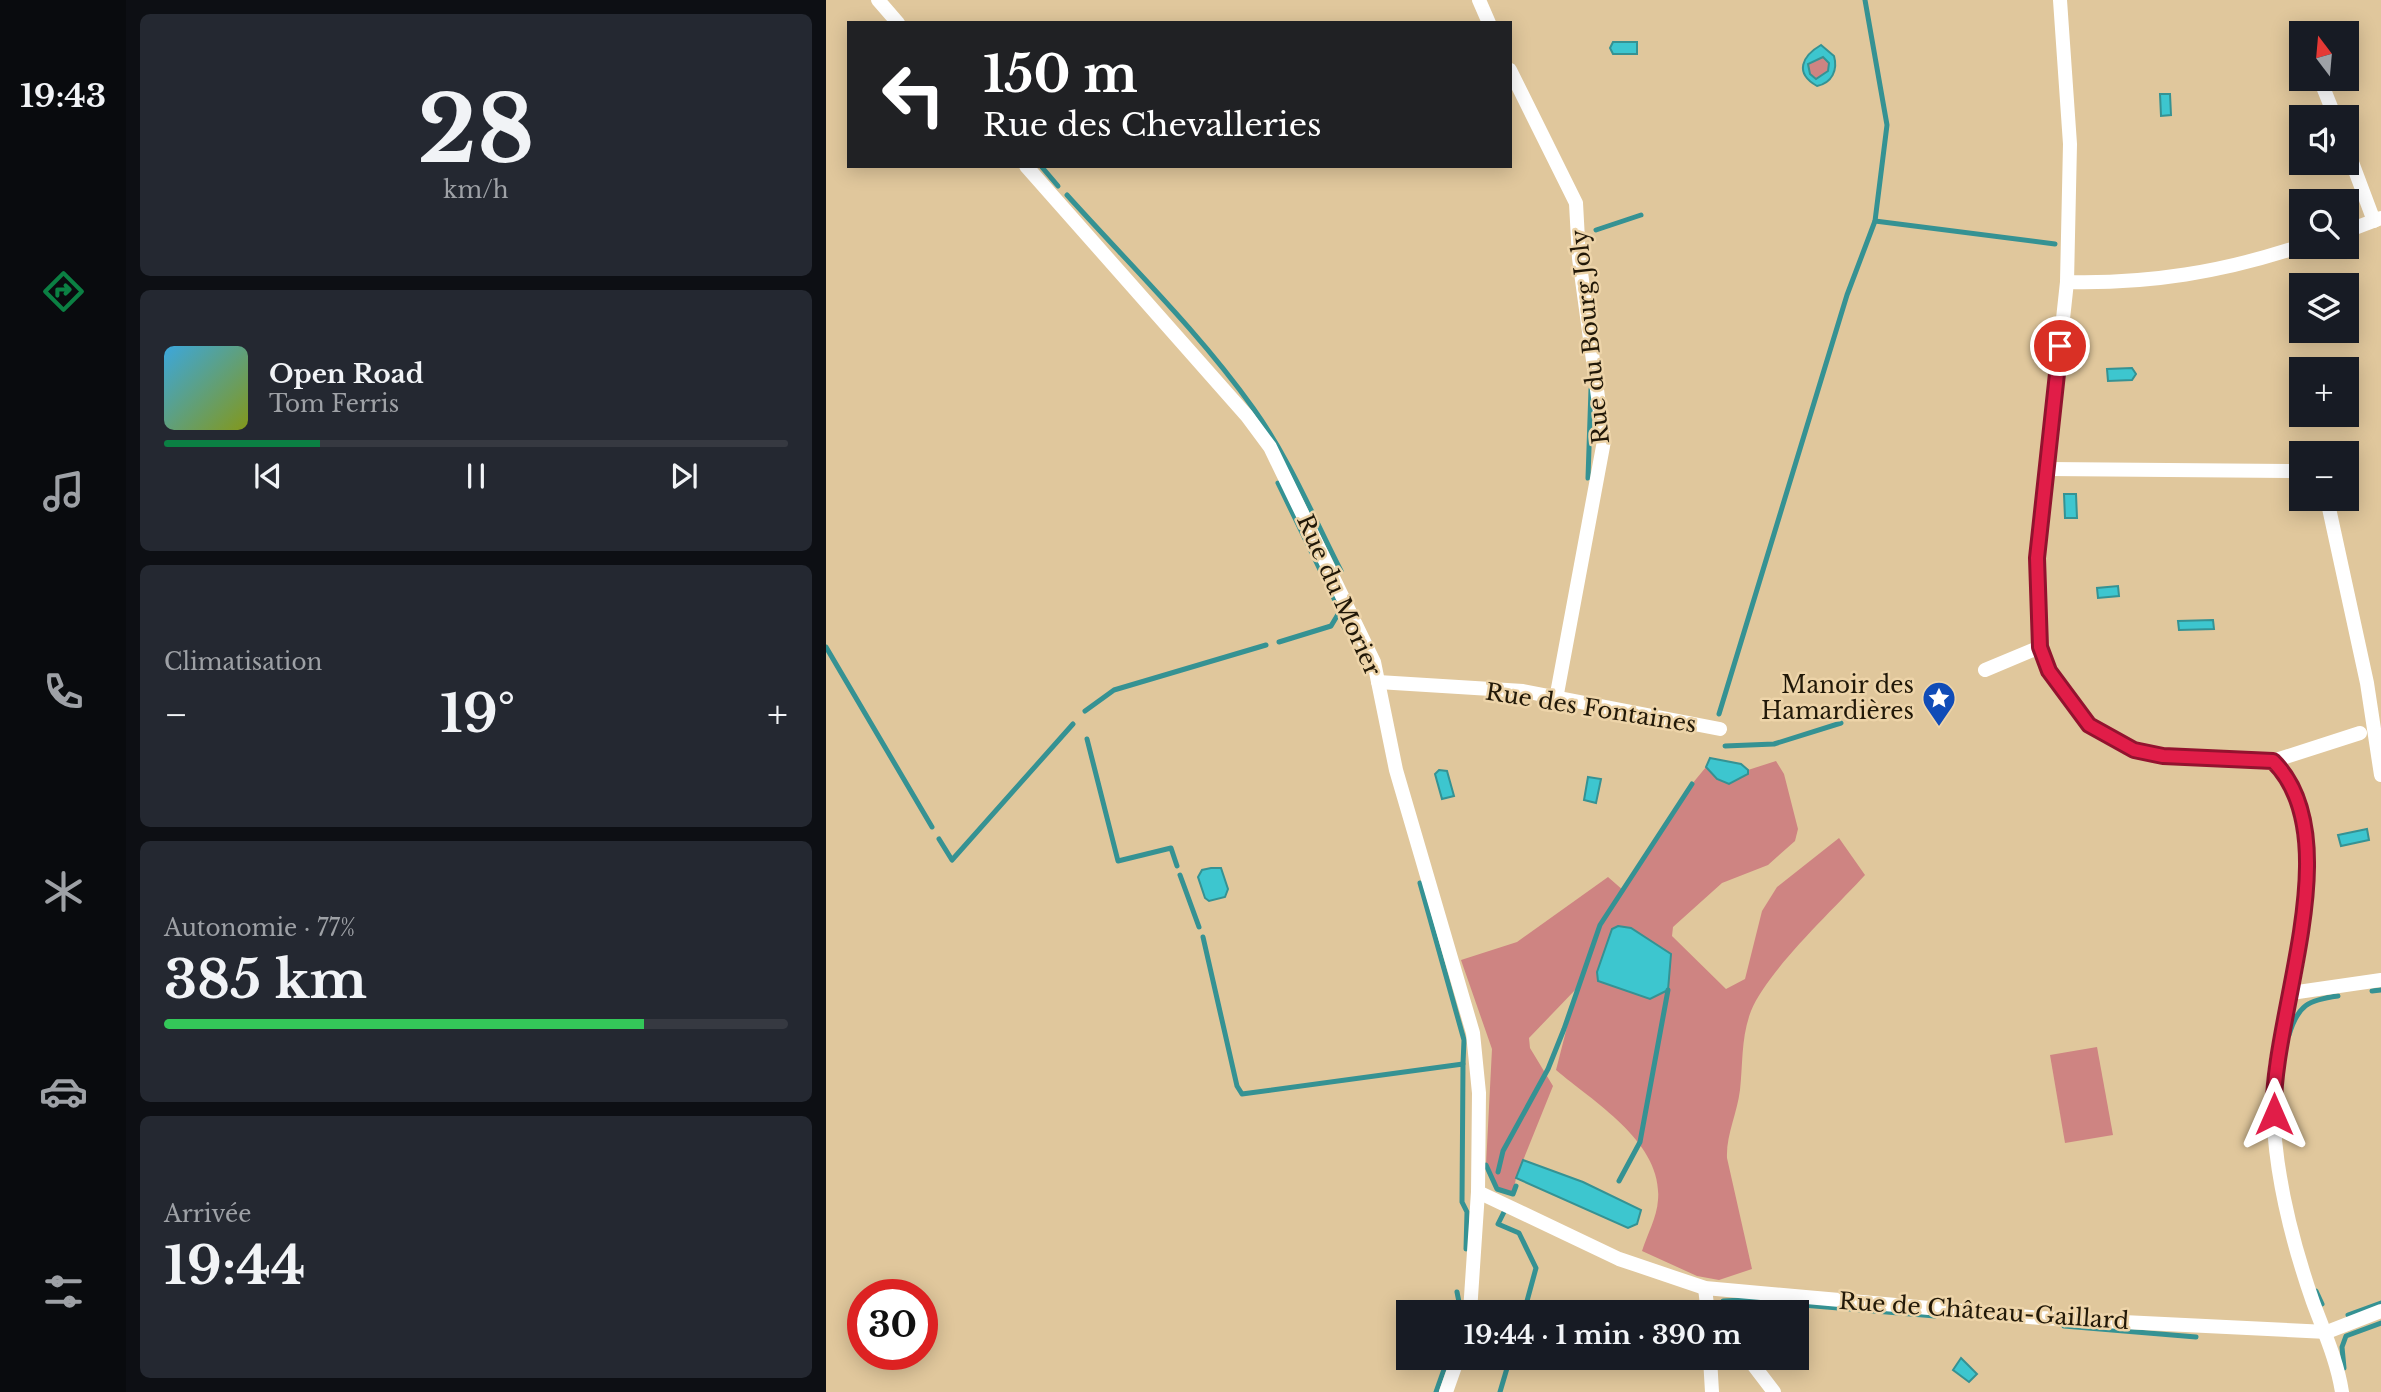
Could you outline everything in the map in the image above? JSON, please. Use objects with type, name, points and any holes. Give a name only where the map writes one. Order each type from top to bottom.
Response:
[{"type":"street","points":[[878,0],[896,21]]},
{"type":"street","points":[[1479,0],[1488,21]]},
{"type":"street","points":[[2060,0],[2070,144],[2067,282],[2037,558],[2040,647],[2049,671],[2089,725],[2134,750],[2163,756],[2273,761],[2360,733]]},
{"type":"street","name":"Rue du Bourg Joly","points":[[1512,74],[1576,203],[1579,258],[1604,441],[1556,699]]},
{"type":"street","name":"Rue du Morier","points":[[1028,168],[1247,416],[1270,447],[1374,662],[1396,770],[1473,1033],[1479,1093],[1478,1192],[1471,1300]]},
{"type":"street","points":[[2358,175],[2377,220],[2359,227]]},
{"type":"street","points":[[2067,282],[2112,283],[2173,279],[2216,271],[2289,250]]},
{"type":"street","points":[[2048,469],[2289,471]]},
{"type":"street","points":[[2330,511],[2367,682],[2381,775]]},
{"type":"street","points":[[1985,670],[2040,647]]},
{"type":"street","name":"Rue des Fontaines","points":[[1378,682],[1523,691],[1720,729]]},
{"type":"street","points":[[2273,761],[2286,773],[2300,813],[2305,845],[2304,906],[2291,993],[2274,1074],[2277,1148],[2299,1252],[2314,1304],[2327,1332],[2342,1392]]},
{"type":"street","points":[[2291,993],[2381,980]]},
{"type":"street","name":"Rue de Château-Gaillard","points":[[1478,1192],[1619,1259],[1705,1288],[2041,1318],[2327,1332],[2381,1311]]},
{"type":"street","points":[[1705,1288],[1707,1300]]},
{"type":"street","points":[[1446,1392],[1454,1370]]},
{"type":"street","points":[[1711,1370],[1712,1392]]},
{"type":"street","points":[[1757,1370],[1774,1392]]},
{"type":"shaded area","points":[[1819,57],[1827,60],[1830,68],[1827,76],[1819,79],[1811,76],[1808,68],[1811,60]]},
{"type":"shaded area","points":[[1776,761],[1784,774],[1798,829],[1795,841],[1768,865],[1722,883],[1673,927],[1672,936],[1726,989],[1745,979],[1762,911],[1777,887],[1839,838],[1865,875],[1786,959],[1759,995],[1751,1011],[1745,1031],[1740,1090],[1728,1141],[1727,1158],[1752,1269],[1719,1280],[1697,1276],[1642,1251],[1658,1200],[1657,1179],[1650,1160],[1624,1126],[1556,1070],[1577,988],[1529,1038],[1530,1048],[1553,1086],[1516,1178],[1513,1194],[1497,1189],[1486,1165],[1492,1049],[1461,960],[1517,942],[1608,877],[1624,891],[1692,784],[1706,767],[1717,779],[1747,774],[1748,770]]},
{"type":"shaded area","points":[[2097,1047],[2113,1135],[2065,1143],[2050,1055]]},
{"type":"water","points":[[1613,42],[1637,42],[1637,54],[1613,54],[1610,48]]},
{"type":"water","points":[[1821,45],[1834,56],[1835,61],[1830,79],[1817,86],[1805,76],[1803,70],[1805,59]],"holes":[[[1823,57],[1829,63],[1828,71],[1816,79],[1810,74],[1808,64]]]},
{"type":"water","points":[[2160,94],[2170,94],[2171,115],[2161,116]]},
{"type":"water","points":[[2132,368],[2136,374],[2132,380],[2108,381],[2107,369]]},
{"type":"water","points":[[2064,494],[2076,494],[2077,518],[2065,518]]},
{"type":"water","points":[[2118,586],[2119,596],[2098,598],[2097,588]]},
{"type":"water","points":[[2213,620],[2214,629],[2179,630],[2178,621]]},
{"type":"water","points":[[1710,758],[1741,764],[1748,770],[1748,774],[1729,784],[1717,779],[1706,767]]},
{"type":"water","points":[[1439,770],[1447,771],[1454,796],[1442,799],[1435,774]]},
{"type":"water","points":[[1588,777],[1601,779],[1596,803],[1584,800]]},
{"type":"water","points":[[2367,829],[2369,840],[2341,846],[2338,835]]},
{"type":"water","points":[[1221,868],[1228,889],[1225,897],[1209,901],[1205,898],[1198,877],[1202,870]]},
{"type":"water","points":[[1618,926],[1631,928],[1671,954],[1668,990],[1650,999],[1598,981],[1597,972],[1612,929]]},
{"type":"water","points":[[1523,1160],[1583,1182],[1641,1210],[1637,1224],[1628,1228],[1516,1178]]},
{"type":"water","points":[[1961,1358],[1977,1374],[1969,1382],[1953,1370]]},
{"type":"waterway","points":[[1719,714],[1847,295],[1875,221],[1887,125],[1865,0]]},
{"type":"waterway","points":[[1043,168],[1058,186]]},
{"type":"waterway","points":[[1067,195],[1210,352],[1253,408],[1289,467],[1341,571]]},
{"type":"waterway","points":[[1596,230],[1641,215]]},
{"type":"waterway","points":[[1875,221],[2055,244]]},
{"type":"waterway","points":[[1588,478],[1591,389]]},
{"type":"waterway","points":[[1278,483],[1340,611],[1331,626],[1279,642]]},
{"type":"waterway","points":[[1085,711],[1114,690],[1266,645]]},
{"type":"waterway","points":[[826,647],[932,827]]},
{"type":"waterway","points":[[1725,746],[1774,744],[1841,723]]},
{"type":"waterway","points":[[939,839],[952,860],[1073,724]]},
{"type":"waterway","points":[[1087,739],[1118,861],[1171,848],[1177,866]]},
{"type":"waterway","points":[[1498,1172],[1503,1151],[1548,1069],[1600,925],[1692,784]]},
{"type":"waterway","points":[[1180,875],[1199,927]]},
{"type":"waterway","points":[[1420,883],[1464,1040],[1463,1064]]},
{"type":"waterway","points":[[1203,937],[1237,1086],[1242,1094],[1463,1064],[1462,1202],[1467,1212],[1466,1249]]},
{"type":"waterway","points":[[1619,1181],[1640,1142],[1668,990]]},
{"type":"waterway","points":[[2372,991],[2381,990]]},
{"type":"waterway","points":[[2289,1035],[2296,1017],[2306,1006],[2338,996]]},
{"type":"waterway","points":[[1486,1165],[1497,1189],[1513,1194],[1516,1186]]},
{"type":"waterway","points":[[1504,1212],[1498,1224],[1519,1233],[1536,1268],[1527,1300]]},
{"type":"waterway","points":[[2316,1291],[2322,1304]]},
{"type":"waterway","points":[[1457,1292],[1459,1300]]},
{"type":"waterway","points":[[2348,1315],[2381,1303]]},
{"type":"waterway","points":[[1809,1306],[1935,1316]]},
{"type":"waterway","points":[[2344,1368],[2342,1347],[2346,1336],[2381,1323]]},
{"type":"waterway","points":[[2064,1326],[2196,1337]]},
{"type":"waterway","points":[[1436,1392],[1444,1370]]},
{"type":"waterway","points":[[1500,1392],[1506,1370]]},
{"type":"place","name":"Manoir des Hamardières","points":[[1939,728]]},
{"type":"route","points":[[2060,346],[2037,558],[2040,647],[2049,671],[2089,725],[2134,750],[2163,756],[2273,761],[2286,773],[2300,813],[2305,845],[2304,906],[2298,958],[2274,1074],[2274,1114]]}]
